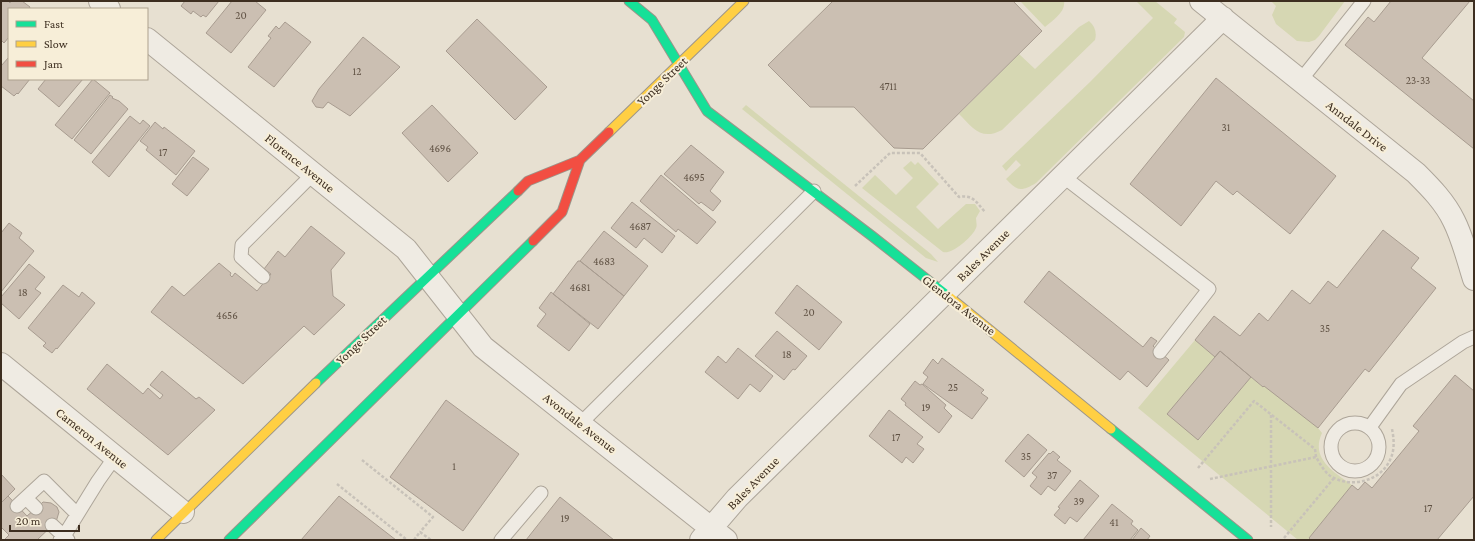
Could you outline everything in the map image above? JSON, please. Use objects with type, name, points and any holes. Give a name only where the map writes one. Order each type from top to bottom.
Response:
[{"type":"main road","name":"Glendora Avenue","points":[[630,1],[652,20],[707,111],[945,294],[1248,540]]},
{"type":"main road","name":"Yonge Street","points":[[156,540],[183,512],[427,276],[528,181],[580,160],[744,1]]},
{"type":"main road","name":"Yonge Street","points":[[229,540],[562,212],[580,160]]},
{"type":"street","points":[[100,1],[108,8]]},
{"type":"street","name":"Anndale Drive","points":[[1201,1],[1416,173],[1430,187],[1454,220],[1474,279]]},
{"type":"street","name":"Bales Avenue","points":[[713,536],[737,498],[1064,177],[1223,18]]},
{"type":"street","name":"Florence Avenue","points":[[148,40],[406,249],[444,297]]},
{"type":"street","name":"Avondale Avenue","points":[[444,297],[483,347],[580,424],[713,536]]},
{"type":"street","name":"Cameron Avenue","points":[[1,364],[183,512]]},
{"type":"lane","points":[[1300,81],[1364,1]]},
{"type":"lane","points":[[263,277],[242,257],[242,245],[313,174]]},
{"type":"lane","points":[[1064,177],[1209,289],[1160,352]]},
{"type":"lane","points":[[580,424],[814,192]]},
{"type":"lane","points":[[1370,427],[1401,384],[1463,342],[1474,337]]},
{"type":"lane","points":[[52,525],[64,539],[77,514],[115,457]]},
{"type":"lane","points":[[36,508],[22,502],[44,481],[77,514]]},
{"type":"lane","points":[[501,540],[541,493]]},
{"type":"path","points":[[855,186],[890,153],[920,153],[959,197],[969,196],[975,199],[985,212]]},
{"type":"path","points":[[1198,468],[1254,401],[1315,449],[1316,457],[1326,472],[1334,478],[1359,482],[1372,478],[1382,471],[1390,460],[1393,451],[1394,439],[1391,425]]},
{"type":"path","points":[[1271,414],[1271,527]]},
{"type":"path","points":[[1210,479],[1316,457]]},
{"type":"path","points":[[362,460],[432,517],[414,540]]},
{"type":"path","points":[[1284,538],[1334,478]]},
{"type":"path","points":[[336,484],[408,540]]},
{"type":"path","points":[[420,532],[430,540]]},
{"type":"green space","points":[[1064,1],[1064,5],[1058,16],[1045,27],[1021,2]]},
{"type":"green space","points":[[1136,1],[1155,1],[1177,19],[1174,23],[1185,32],[1184,37],[1036,183],[1023,189],[1016,188],[1006,179],[1021,165],[1016,160],[1006,171],[1002,166],[1090,82],[1153,18]]},
{"type":"green space","points":[[1271,1],[1345,1],[1319,36],[1315,40],[1309,42],[1297,41],[1276,24],[1272,15],[1276,6]]},
{"type":"green space","points":[[1089,21],[1095,30],[1095,40],[1002,130],[995,133],[983,133],[973,128],[959,114],[1019,54],[1035,69],[1079,27]]},
{"type":"green space","points":[[746,105],[931,254],[938,262],[926,258],[742,109]]},
{"type":"green space","points":[[911,161],[915,165],[918,162],[939,184],[916,207],[938,229],[966,204],[975,204],[980,211],[976,218],[977,224],[973,233],[951,251],[943,252],[862,188],[875,175],[896,195],[913,178],[903,168]]},
{"type":"green space","points":[[1195,340],[1215,357],[1168,414],[1199,440],[1251,377],[1263,387],[1265,386],[1318,428],[1322,433],[1319,442],[1321,457],[1331,470],[1352,485],[1308,540],[1298,540],[1138,408]]},
{"type":"building","points":[[1,1],[8,1],[10,3],[11,1],[22,1],[30,8],[8,8],[8,38],[4,43],[1,40]]},
{"type":"building","points":[[185,1],[219,1],[206,17],[203,15],[201,17],[193,11],[191,14],[181,6]]},
{"type":"building","points":[[232,1],[255,1],[266,10],[231,53],[206,33]]},
{"type":"building","points":[[833,1],[1013,1],[1042,31],[923,149],[894,148],[854,107],[810,107],[768,65]]},
{"type":"building","points":[[1391,1],[1470,1],[1422,58],[1474,101],[1474,149],[1345,45],[1368,17],[1374,22]]},
{"type":"building","points":[[477,19],[547,87],[515,120],[446,51]]},
{"type":"building","points":[[285,22],[311,42],[274,87],[248,67],[271,38],[268,36],[276,26],[279,29]]},
{"type":"building","points":[[363,37],[400,67],[350,116],[328,102],[323,108],[316,107],[312,101],[319,89]]},
{"type":"building","points":[[8,58],[8,80],[29,80],[18,94],[17,93],[14,96],[1,86],[1,66]]},
{"type":"building","points":[[1216,78],[1336,176],[1290,234],[1237,191],[1233,195],[1216,181],[1181,226],[1130,184]]},
{"type":"building","points":[[45,80],[82,80],[59,107],[38,89]]},
{"type":"building","points":[[92,80],[94,80],[110,93],[72,139],[55,125]]},
{"type":"building","points":[[110,95],[128,109],[91,154],[74,140]]},
{"type":"building","points":[[432,105],[478,153],[448,182],[402,133]]},
{"type":"building","points":[[130,116],[140,124],[143,120],[150,126],[109,177],[92,162]]},
{"type":"building","points":[[155,122],[163,129],[164,127],[195,151],[176,175],[146,150],[148,147],[140,141]]},
{"type":"building","points":[[691,145],[724,172],[710,191],[721,201],[713,211],[701,202],[699,204],[664,174]]},
{"type":"building","points":[[193,157],[209,169],[187,196],[172,184]]},
{"type":"building","points":[[661,175],[716,222],[697,244],[678,229],[676,232],[640,201]]},
{"type":"building","points":[[632,202],[675,236],[662,253],[644,238],[636,248],[611,228]]},
{"type":"building","points":[[9,223],[22,233],[19,238],[34,251],[1,292],[1,233]]},
{"type":"building","points":[[311,226],[345,253],[331,270],[333,296],[345,305],[314,335],[304,326],[243,384],[151,312],[172,286],[184,296],[219,263],[231,273],[230,275],[232,277],[235,273],[257,291],[271,274],[264,269],[278,251],[285,257]]},
{"type":"building","points":[[1383,230],[1419,258],[1411,268],[1436,288],[1369,372],[1365,369],[1318,428],[1264,386],[1263,387],[1220,351],[1215,357],[1195,340],[1214,316],[1240,336],[1259,313],[1268,321],[1292,290],[1310,304],[1328,281],[1337,288]]},
{"type":"building","points":[[604,231],[648,266],[624,296],[580,261]]},
{"type":"building","points":[[578,261],[580,261],[624,296],[598,329],[553,294]]},
{"type":"building","points":[[29,264],[45,277],[35,289],[41,293],[19,319],[1,303],[1,297]]},
{"type":"building","points":[[1049,271],[1143,347],[1151,337],[1157,341],[1153,346],[1169,360],[1147,387],[1128,371],[1120,380],[1024,302]]},
{"type":"building","points":[[63,285],[79,297],[82,292],[95,303],[52,353],[43,346],[46,343],[28,328]]},
{"type":"building","points":[[797,285],[842,322],[819,350],[775,313]]},
{"type":"building","points":[[551,292],[590,324],[569,351],[537,326],[546,314],[539,308]]},
{"type":"building","points":[[777,331],[807,356],[784,380],[755,356]]},
{"type":"building","points":[[738,348],[773,376],[760,392],[750,384],[738,399],[705,372],[718,356],[726,363]]},
{"type":"building","points":[[1220,351],[1251,377],[1198,440],[1167,414]]},
{"type":"building","points":[[942,358],[984,390],[981,393],[988,398],[972,419],[923,384],[928,377],[923,373],[933,359],[938,364]]},
{"type":"building","points":[[107,364],[143,394],[148,388],[160,399],[163,395],[150,385],[162,371],[196,399],[199,397],[215,410],[168,455],[87,389]]},
{"type":"building","points":[[1455,375],[1474,391],[1474,496],[1437,540],[1311,540],[1309,538],[1352,485],[1358,490],[1365,482],[1372,488],[1419,431],[1413,426]]},
{"type":"building","points":[[915,381],[920,385],[922,384],[946,405],[944,408],[952,416],[939,433],[905,405],[906,403],[901,399]]},
{"type":"building","points":[[446,400],[519,454],[463,531],[390,477]]},
{"type":"building","points":[[889,410],[923,437],[917,444],[924,449],[913,463],[906,457],[902,463],[869,436]]},
{"type":"building","points":[[1028,434],[1047,450],[1024,477],[1005,461]]},
{"type":"building","points":[[1053,451],[1060,457],[1057,460],[1071,471],[1055,491],[1048,486],[1041,495],[1030,486],[1037,477],[1032,473],[1049,453],[1050,454]]},
{"type":"building","points":[[1,474],[15,489],[1,503]]},
{"type":"building","points":[[1080,480],[1099,496],[1077,522],[1070,517],[1065,524],[1054,515],[1060,508],[1058,507]]},
{"type":"building","points":[[8,496],[27,516],[43,502],[51,503],[57,507],[59,512],[56,522],[37,540],[4,540],[9,535],[1,527],[1,503]]},
{"type":"building","points":[[339,496],[396,540],[301,540]]},
{"type":"building","points":[[560,497],[614,540],[526,540]]},
{"type":"building","points":[[1112,504],[1133,521],[1131,524],[1138,530],[1130,540],[1083,540]]},
{"type":"building","points":[[1141,528],[1150,536],[1147,540],[1132,540]]},
{"type":"traffic: fast","points":[[629,1],[652,20],[707,111],[872,236],[948,296]]},
{"type":"traffic: fast","points":[[316,383],[518,191]]},
{"type":"traffic: fast","points":[[229,540],[533,241]]},
{"type":"traffic: fast","points":[[1111,429],[1248,540]]},
{"type":"traffic: slow","points":[[609,132],[744,1]]},
{"type":"traffic: slow","points":[[948,296],[1111,429]]},
{"type":"traffic: slow","points":[[156,540],[316,383]]},
{"type":"traffic: jam","points":[[518,191],[528,181],[580,160],[609,132]]},
{"type":"traffic: jam","points":[[533,241],[562,212],[580,160]]}]
